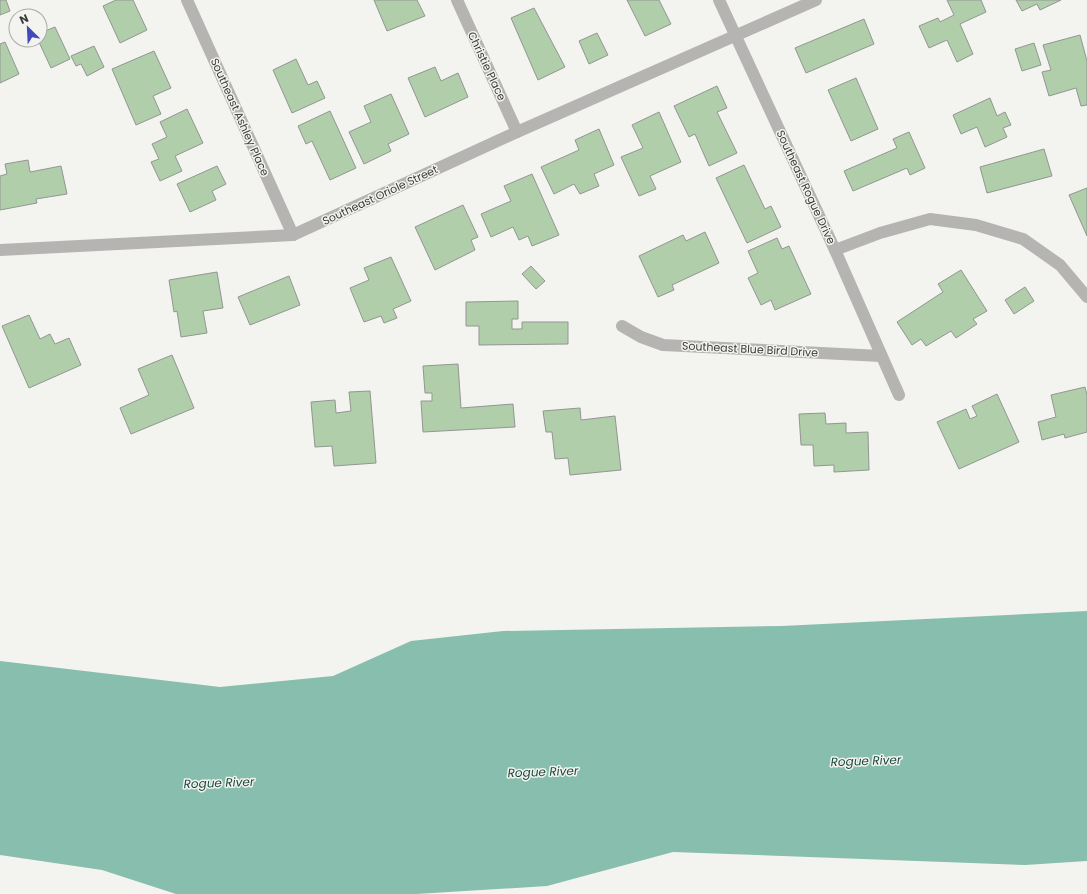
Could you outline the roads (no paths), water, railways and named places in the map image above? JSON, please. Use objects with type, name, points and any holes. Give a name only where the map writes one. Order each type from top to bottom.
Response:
[{"type":"street","name":"Southeast Ashley Place","points":[[187,0],[293,235]]},
{"type":"street","name":"Christie Place","points":[[457,0],[517,132]]},
{"type":"street","name":"Southeast Rogue Drive","points":[[719,0],[835,250],[880,233],[930,219],[976,224],[1023,239],[1060,265],[1087,297]]},
{"type":"street","name":"Southeast Oriole Street","points":[[0,250],[293,235],[517,132],[816,0]]},
{"type":"street","points":[[835,250],[899,395]]},
{"type":"street","name":"Southeast Blue Bird Drive","points":[[622,326],[641,337],[663,345],[881,356]]},
{"type":"water","name":"Rogue River","points":[[1087,611],[1087,861],[1025,865],[673,852],[547,886],[416,894],[176,894],[102,870],[0,855],[0,661],[220,687],[333,676],[411,641],[503,631],[782,626]]}]
